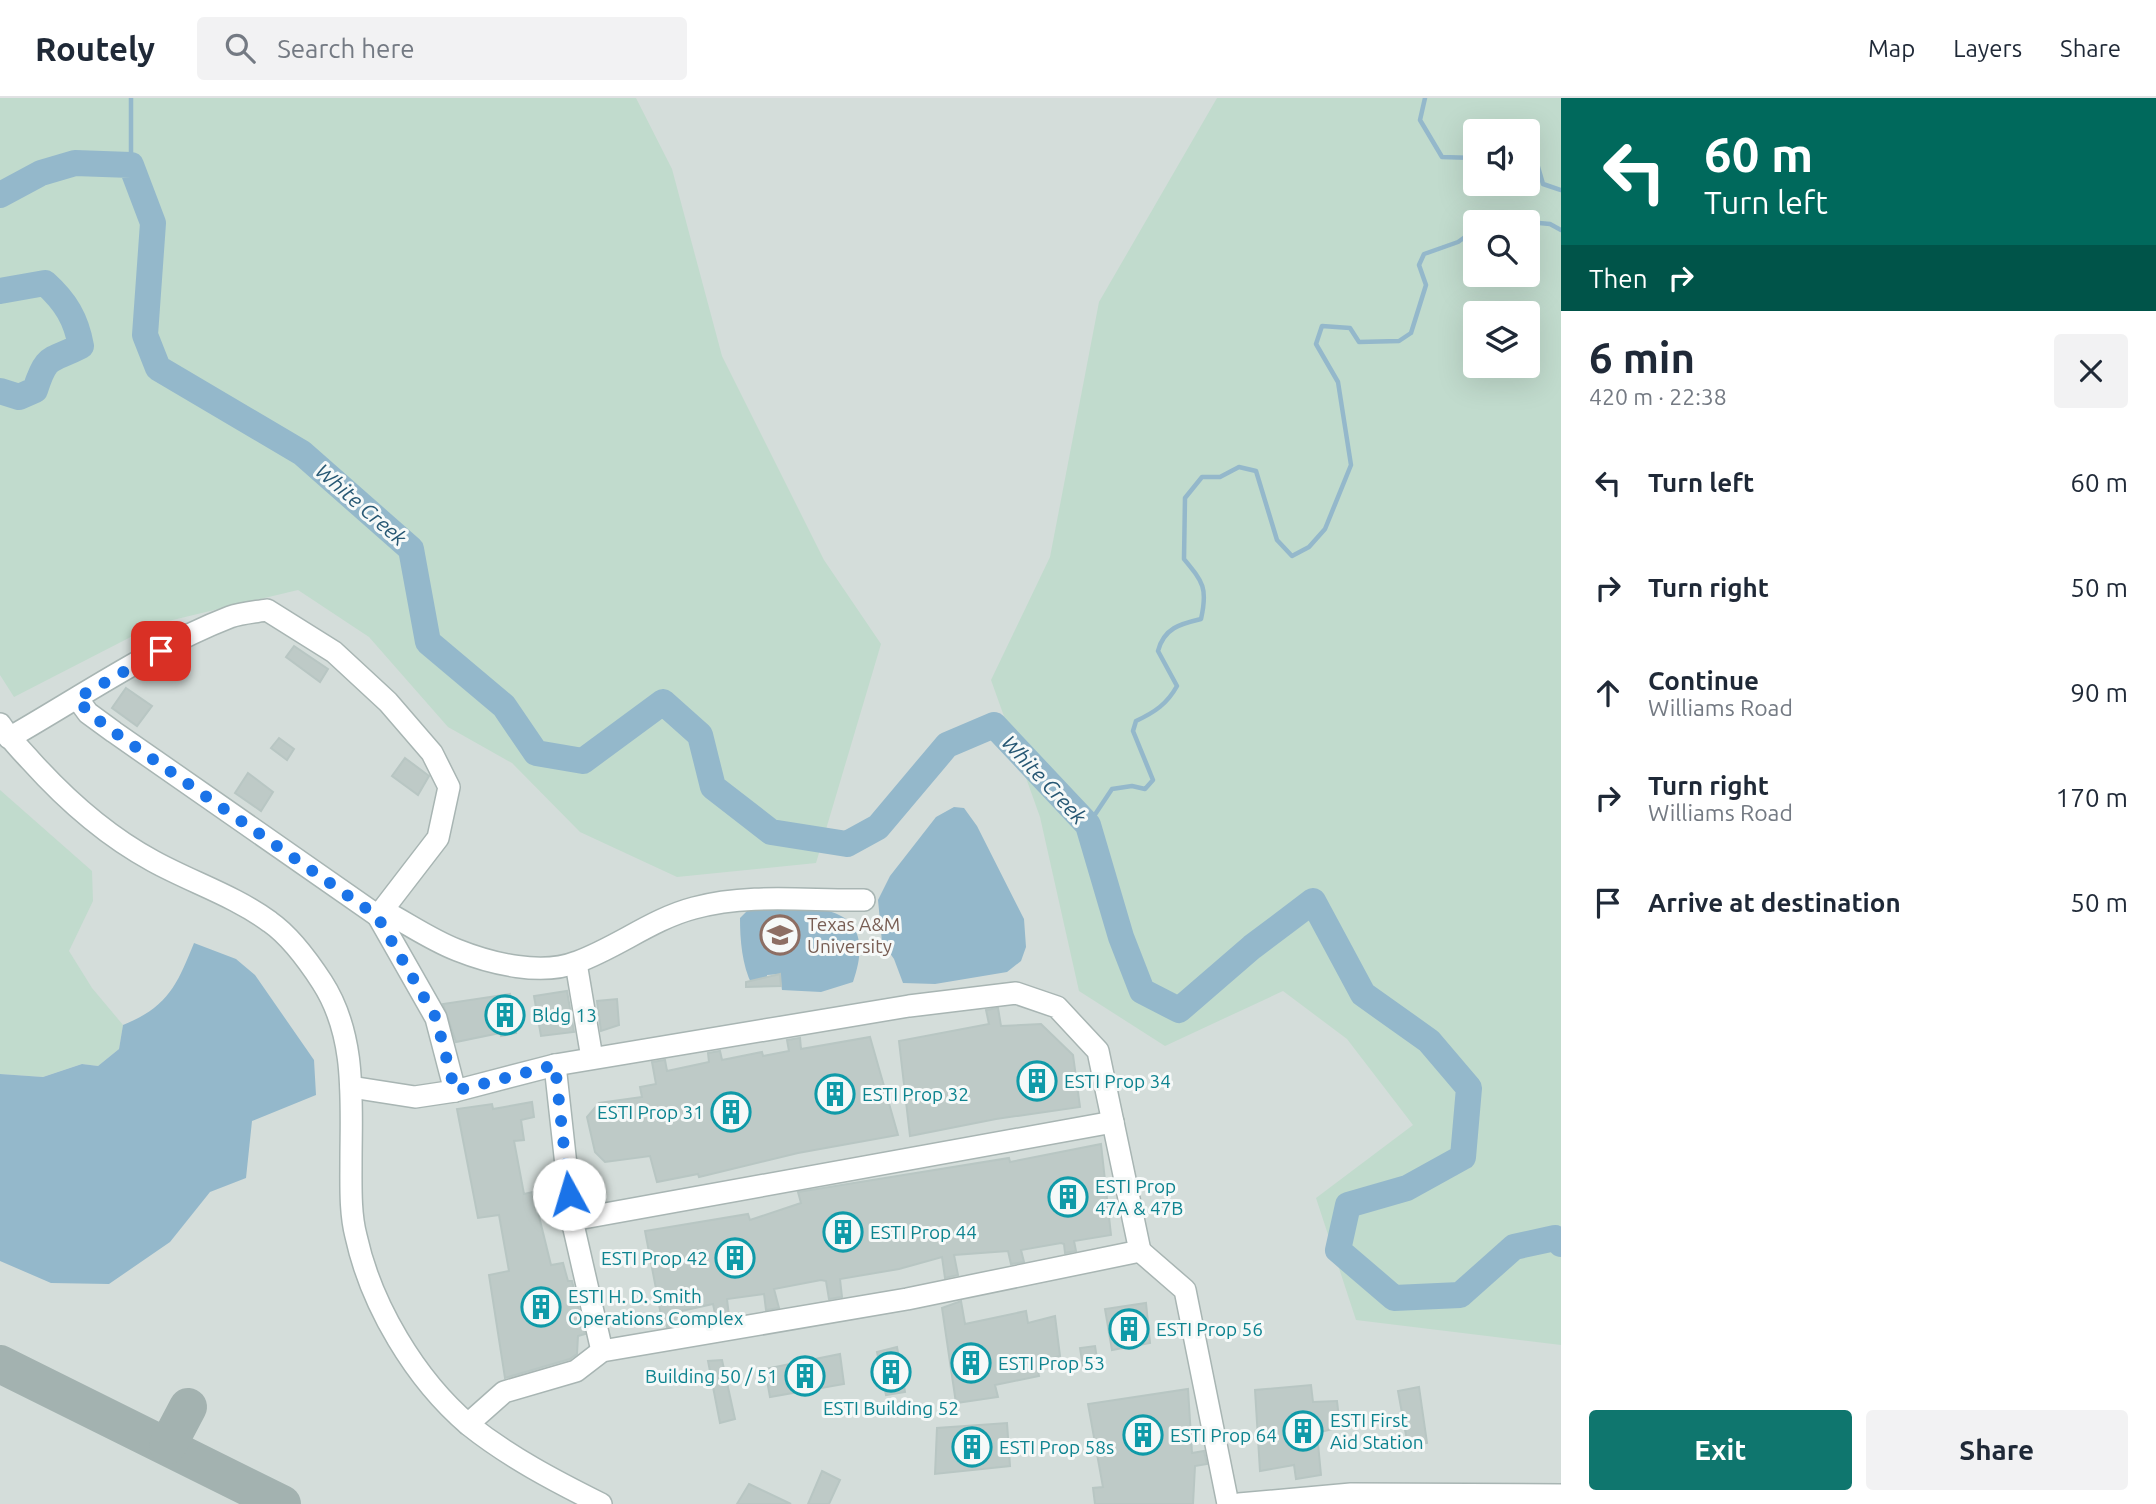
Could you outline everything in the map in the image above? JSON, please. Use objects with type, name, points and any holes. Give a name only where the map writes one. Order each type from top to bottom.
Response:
[{"type":"street","points":[[380,913],[438,838],[449,787],[432,754],[388,702],[334,652],[267,610],[232,616],[182,639],[77,698],[4,731],[62,796],[114,838],[154,862],[248,907],[273,924],[320,980],[332,998],[351,1059],[351,1184],[355,1235],[367,1272],[391,1327],[417,1367],[468,1424],[515,1457],[601,1504]]},
{"type":"street","points":[[77,698],[89,713],[114,732],[380,913],[457,950],[491,961],[553,969],[576,963],[615,945],[643,928],[690,909],[718,902],[790,898],[864,900]]},
{"type":"street","points":[[380,913],[436,1018],[455,1091]]},
{"type":"street","points":[[576,963],[592,1058]]},
{"type":"street","points":[[351,1087],[415,1097],[455,1091],[592,1058],[901,1007],[1016,993],[1057,1007],[1098,1051],[1140,1251],[1185,1290],[1228,1504]]},
{"type":"street","points":[[555,1065],[572,1220],[602,1351]]},
{"type":"street","points":[[572,1220],[1113,1122]]},
{"type":"street","points":[[468,1424],[504,1392],[576,1371],[602,1351],[907,1299],[1140,1251]]},
{"type":"street","points":[[1239,1504],[1351,1494],[1561,1496]]},
{"type":"shaded area","name":"Texas A&M University","points":[[0,98],[1561,98],[1561,1504],[0,1504]]},
{"type":"green space","points":[[0,98],[636,98],[672,169],[722,356],[824,560],[881,644],[816,863],[677,877],[580,832],[512,763],[448,727],[369,637],[298,590],[156,624],[14,697],[0,675]]},
{"type":"green space","points":[[1217,98],[1561,98],[1561,1345],[1356,1320],[1316,1198],[1413,1125],[1347,1039],[1283,991],[1165,1046],[1079,991],[1040,817],[991,680],[1050,557],[1099,302]]},
{"type":"green space","points":[[0,790],[92,871],[93,901],[69,951],[92,988],[123,1025],[119,1049],[98,1066],[82,1064],[43,1077],[0,1074]]},
{"type":"water","points":[[954,807],[964,808],[977,826],[1024,919],[1026,947],[1021,961],[1007,972],[935,984],[903,983],[894,959],[882,942],[878,900],[890,876],[936,817]]},
{"type":"water","points":[[751,907],[816,909],[835,913],[849,921],[857,935],[859,955],[853,982],[821,992],[782,990],[780,974],[767,975],[767,986],[752,985],[744,961],[740,926],[740,918]]},
{"type":"water","points":[[194,943],[236,959],[255,975],[314,1060],[316,1095],[252,1121],[246,1178],[210,1192],[170,1242],[109,1284],[51,1283],[0,1261],[0,1074],[43,1077],[82,1064],[98,1066],[119,1049],[123,1025],[151,1010],[169,993]]},
{"type":"building","points":[[294,646],[328,669],[320,682],[286,657]]},
{"type":"building","points":[[126,688],[152,706],[137,726],[112,708]]},
{"type":"building","points":[[279,738],[294,749],[287,760],[271,748]]},
{"type":"building","points":[[405,758],[429,776],[418,795],[392,776]]},
{"type":"building","points":[[248,773],[273,792],[261,811],[235,793]]},
{"type":"building","points":[[780,974],[781,986],[746,987],[746,982]]},
{"type":"building","points":[[567,991],[574,1032],[541,1036],[534,996]]},
{"type":"building","points":[[510,994],[516,1033],[501,1036],[500,1033],[456,1042],[443,1004]]},
{"type":"building","points":[[617,999],[619,1025],[601,1031],[597,1001]]},
{"type":"building","points":[[998,1008],[1001,1026],[1041,1024],[1073,1055],[1080,1107],[996,1119],[910,1136],[899,1041],[989,1024],[986,1010]]},
{"type":"building","points":[[870,1037],[898,1135],[798,1153],[699,1177],[698,1174],[657,1182],[650,1156],[605,1162],[595,1152],[587,1117],[599,1103],[642,1097],[640,1087],[656,1084],[652,1062],[665,1060],[667,1071],[709,1062],[708,1053],[720,1051],[722,1060],[762,1052],[763,1056],[789,1051],[787,1040],[800,1038],[801,1049]]},
{"type":"building","points":[[532,1102],[534,1117],[521,1120],[524,1140],[514,1141],[524,1194],[533,1192],[551,1265],[563,1263],[568,1281],[572,1281],[585,1334],[578,1336],[577,1354],[570,1359],[505,1378],[489,1275],[509,1271],[499,1215],[478,1218],[457,1109],[492,1104],[493,1109]]},
{"type":"building","points":[[1101,1144],[1111,1235],[1074,1241],[1076,1251],[1065,1253],[1064,1244],[1061,1243],[1021,1250],[1024,1262],[1011,1264],[1008,1251],[954,1255],[958,1275],[945,1278],[942,1257],[899,1269],[840,1279],[842,1297],[829,1299],[826,1281],[821,1280],[774,1289],[779,1308],[766,1310],[764,1294],[727,1299],[729,1316],[716,1318],[713,1304],[677,1312],[680,1324],[667,1327],[665,1314],[661,1315],[645,1231],[748,1214],[750,1220],[801,1203],[798,1192],[1009,1158],[1010,1162]]},
{"type":"building","points":[[961,1301],[965,1324],[1026,1311],[1028,1323],[1055,1316],[1060,1356],[1036,1362],[1039,1376],[995,1385],[998,1397],[956,1403],[942,1308]]},
{"type":"building","name":"ESTI Prop 56","points":[[1146,1303],[1150,1343],[1112,1350],[1105,1309]]},
{"type":"building","points":[[1095,1346],[1098,1365],[1083,1367],[1080,1348]]},
{"type":"building","name":"ESTI Building 52","points":[[897,1347],[905,1392],[886,1395],[877,1352]]},
{"type":"building","name":"Building 50 / 51","points":[[840,1354],[844,1384],[770,1397],[765,1369]]},
{"type":"building","points":[[722,1360],[735,1419],[720,1423],[708,1361]]},
{"type":"building","points":[[1311,1385],[1313,1402],[1337,1401],[1340,1427],[1317,1433],[1321,1475],[1296,1479],[1294,1465],[1260,1471],[1255,1390]]},
{"type":"building","points":[[1419,1387],[1427,1443],[1408,1446],[1398,1391]]},
{"type":"building","name":"ESTI Prop 64","points":[[1188,1389],[1192,1453],[1204,1451],[1207,1464],[1195,1466],[1193,1504],[1095,1504],[1093,1488],[1103,1487],[1088,1404]]},
{"type":"building","name":"ESTI Prop 58s","points":[[1007,1423],[1010,1466],[935,1474],[937,1428]]},
{"type":"building","points":[[822,1471],[840,1480],[829,1504],[808,1504]]},
{"type":"building","points":[[749,1484],[791,1504],[737,1504]]},
{"type":"waterway","points":[[131,98],[131,165]]},
{"type":"waterway","points":[[1425,98],[1420,120],[1442,157],[1463,158]]},
{"type":"waterway","name":"White Creek","points":[[0,195],[41,173],[75,163],[131,165],[153,223],[145,335],[158,368],[302,453],[411,549],[428,642],[504,706],[536,753],[583,761],[663,702],[700,735],[713,787],[771,832],[847,844],[878,827],[947,745],[994,725],[1088,825],[1121,937],[1142,991],[1179,1010],[1252,947],[1313,901],[1363,994],[1429,1041],[1469,1088],[1463,1157],[1407,1188],[1348,1205],[1338,1250],[1394,1298],[1460,1295],[1514,1247],[1555,1238],[1561,1244]]},
{"type":"waterway","points":[[1540,174],[1543,184],[1561,190]]},
{"type":"waterway","points":[[1540,223],[1550,224],[1561,230]]},
{"type":"waterway","points":[[1088,825],[1112,789],[1132,786],[1145,789],[1153,780],[1133,731],[1136,721],[1160,707],[1177,686],[1158,651],[1164,637],[1180,625],[1201,619],[1204,592],[1196,574],[1184,559],[1185,498],[1202,477],[1220,477],[1239,467],[1256,471],[1277,540],[1292,556],[1309,547],[1325,529],[1351,465],[1338,382],[1316,344],[1322,326],[1350,328],[1359,342],[1399,341],[1411,333],[1426,285],[1419,265],[1424,254],[1463,238]]},
{"type":"waterway","name":"White Creek","points":[[0,291],[45,283],[69,312],[81,346],[51,360],[43,370],[35,390],[19,397],[0,391]]},
{"type":"taxiway","points":[[0,1364],[282,1504]]},
{"type":"taxiway","points":[[168,1445],[188,1407]]},
{"type":"place","name":"Texas A&M University","points":[[780,935]]},
{"type":"place","name":"Bldg 13","points":[[505,1015]]},
{"type":"place","name":"ESTI Prop 34","points":[[1037,1081]]},
{"type":"place","name":"ESTI Prop 32","points":[[835,1094]]},
{"type":"place","name":"ESTI Prop 31","points":[[731,1112]]},
{"type":"place","name":"ESTI Prop 47A & 47B","points":[[1068,1197]]},
{"type":"place","name":"ESTI Prop 44","points":[[843,1232]]},
{"type":"place","name":"ESTI Prop 42","points":[[735,1258]]},
{"type":"place","name":"ESTI H. D. Smith Operations Complex","points":[[541,1307]]},
{"type":"place","name":"ESTI Prop 56","points":[[1129,1329]]},
{"type":"place","name":"ESTI Prop 53","points":[[971,1363]]},
{"type":"place","name":"ESTI Building 52","points":[[891,1372]]},
{"type":"place","name":"Building 50 / 51","points":[[805,1376]]},
{"type":"place","name":"ESTI First Aid Station","points":[[1303,1431]]},
{"type":"place","name":"ESTI Prop 64","points":[[1143,1435]]},
{"type":"place","name":"ESTI Prop 58s","points":[[972,1447]]},
{"type":"route","points":[[161,651],[77,698],[89,713],[114,732],[377,916],[436,1018],[455,1091],[555,1065],[569,1194]]}]
